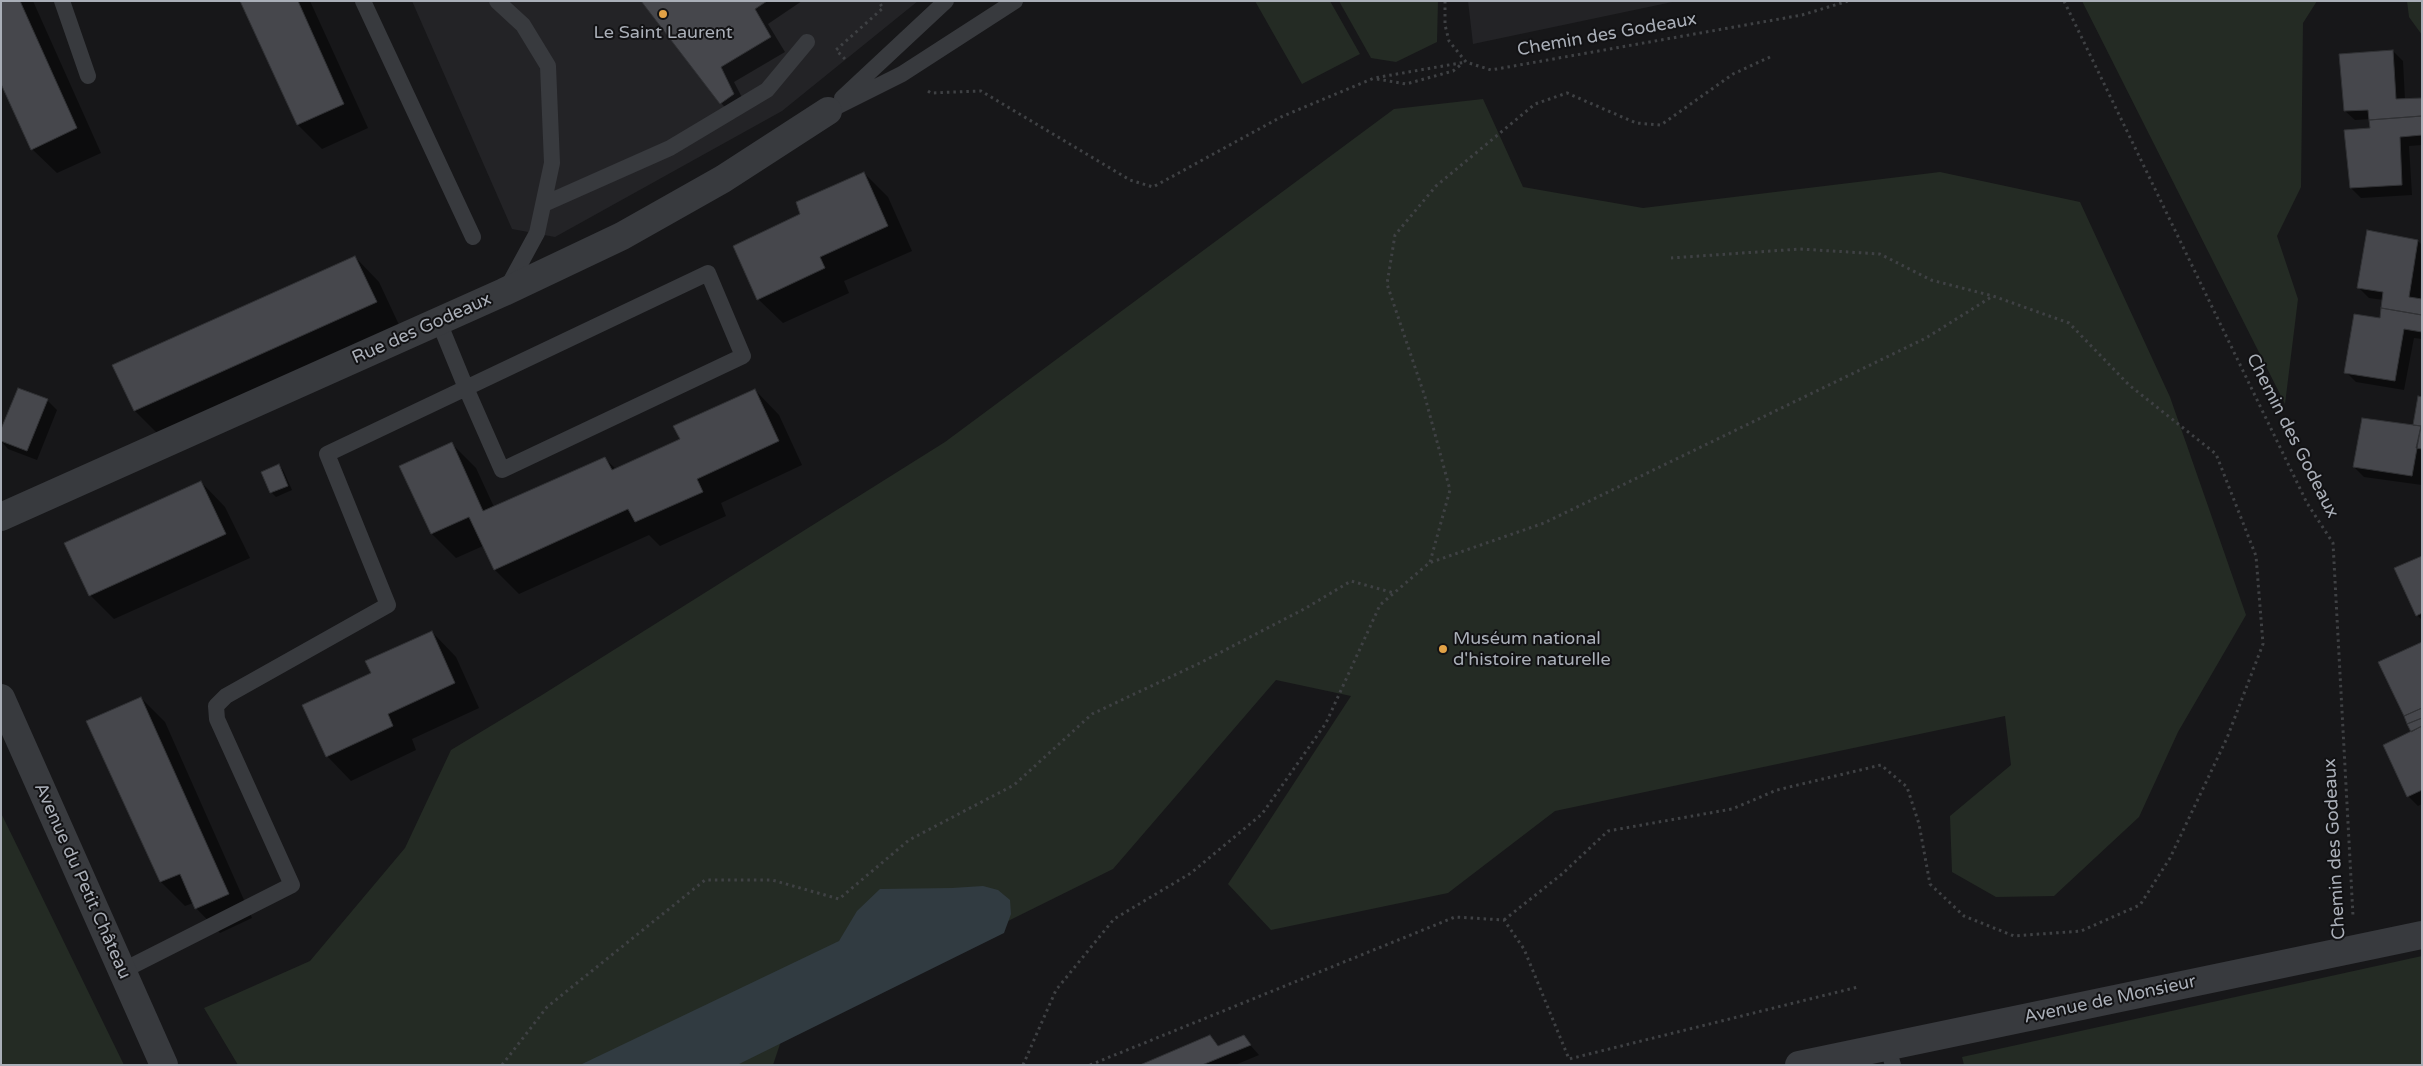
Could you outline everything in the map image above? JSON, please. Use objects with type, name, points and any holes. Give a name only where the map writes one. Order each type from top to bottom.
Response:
[{"type":"street","name":"Rue des Godeaux","points":[[1,516],[438,322],[622,236],[723,179],[828,111]]},
{"type":"street","name":"Avenue du Petit Château","points":[[1,698],[164,1065]]},
{"type":"street","name":"Avenue de Monsieur","points":[[1799,1065],[1890,1056],[2422,935]]},
{"type":"lane","points":[[62,1],[88,76]]},
{"type":"lane","points":[[363,1],[473,237]]},
{"type":"lane","points":[[497,1],[523,25],[548,66],[552,163],[537,233],[504,292]]},
{"type":"lane","name":"Rue des Godeaux","points":[[828,111],[946,1]]},
{"type":"lane","name":"Rue des Godeaux","points":[[828,111],[902,74],[1014,1]]},
{"type":"lane","points":[[544,204],[670,148],[768,90],[807,42]]},
{"type":"lane","points":[[122,971],[292,885],[217,719],[216,706],[226,696],[388,605],[327,454],[466,388],[708,272],[743,356],[502,470],[466,388],[438,322]]},
{"type":"path","points":[[845,60],[836,50],[883,8],[878,1]]},
{"type":"path","points":[[1445,1],[1449,41],[1466,62]]},
{"type":"path","name":"Chemin des Godeaux","points":[[1466,62],[1491,70],[1802,15],[1848,1]]},
{"type":"path","name":"Chemin des Godeaux","points":[[2064,1],[2307,503],[2333,544],[2353,900],[2353,950]]},
{"type":"path","points":[[1429,563],[1450,490],[1425,397],[1387,284],[1395,235],[1436,186],[1535,104],[1567,93],[1636,123],[1661,125],[1733,74],[1770,56]]},
{"type":"path","points":[[1374,78],[1406,84],[1453,70],[1466,62]]},
{"type":"path","points":[[902,74],[931,93],[981,91],[1130,180],[1152,187],[1281,117],[1374,78],[1466,62]]},
{"type":"path","points":[[1090,1065],[1454,917],[1504,920],[1562,874],[1608,831],[1732,809],[1777,790],[1881,765],[1907,787],[1919,824],[1930,884],[1964,916],[2014,936],[2082,931],[2140,905],[2170,858],[2227,738],[2263,644],[2256,556],[2216,454],[2129,385],[2070,323],[1993,296],[1931,280],[1880,254],[1800,249],[1671,258]]},
{"type":"path","points":[[1023,1065],[1056,990],[1114,919],[1190,873],[1262,814],[1326,723],[1380,605],[1429,563],[1544,523],[1926,338],[1993,296]]},
{"type":"path","points":[[502,1065],[547,1007],[705,880],[772,880],[839,899],[909,840],[1014,785],[1092,714],[1209,659],[1306,608],[1351,580],[1394,593]]},
{"type":"path","points":[[1504,920],[1524,949],[1570,1059],[1858,987]]},
{"type":"shaded area","points":[[412,1],[918,1],[782,111],[555,237],[512,229]]},
{"type":"shaded area","points":[[1255,1],[1330,1],[1360,54],[1302,84]]},
{"type":"shaded area","points":[[1339,1],[1438,1],[1437,42],[1396,62],[1371,58]]},
{"type":"shaded area","points":[[1468,1],[1677,1],[1473,44]]},
{"type":"shaded area","points":[[2082,1],[2317,1],[2303,23],[2301,187],[2277,236],[2298,299],[2285,404]]},
{"type":"shaded area","points":[[2407,1],[2422,1],[2422,35],[2409,17]]},
{"type":"shaded area","points":[[1483,99],[1523,187],[1643,208],[1940,172],[2080,202],[2170,397],[2246,615],[2178,732],[2139,817],[2054,896],[1996,897],[1952,872],[1950,816],[2011,765],[2005,716],[1555,811],[1448,893],[1271,930],[1228,884],[1351,696],[1276,680],[1113,869],[784,1032],[773,1065],[238,1065],[204,1008],[310,961],[405,848],[451,750],[945,442],[1394,109]]},
{"type":"shaded area","points":[[1,813],[124,1065],[1,1065]]},
{"type":"shaded area","points":[[983,886],[998,890],[1010,900],[1011,914],[1004,933],[737,1065],[580,1065],[839,941],[857,911],[880,889]]},
{"type":"shaded area","points":[[2422,956],[2422,1065],[1964,1065],[1962,1057]]},
{"type":"building","points":[[1,1],[20,1],[77,128],[31,150],[1,84]]},
{"type":"building","points":[[240,1],[298,1],[344,104],[297,125]]},
{"type":"building","points":[[641,1],[767,1],[755,9],[771,37],[721,67],[734,94],[720,104]]},
{"type":"building","points":[[2393,50],[2396,99],[2422,98],[2422,116],[2369,120],[2368,110],[2344,111],[2339,54]]},
{"type":"building","points":[[2422,116],[2422,135],[2400,137],[2402,185],[2350,188],[2344,130],[2370,128],[2369,120]]},
{"type":"building","points":[[864,172],[888,226],[820,257],[825,268],[757,300],[733,246],[800,214],[796,202]]},
{"type":"building","points":[[2367,230],[2418,240],[2409,297],[2422,299],[2422,315],[2381,308],[2383,292],[2357,288]]},
{"type":"building","points":[[355,256],[377,302],[134,411],[112,365]]},
{"type":"building","points":[[2381,308],[2422,315],[2422,332],[2404,329],[2395,381],[2344,373],[2354,314],[2380,318]]},
{"type":"building","points":[[18,388],[48,399],[27,451],[1,441],[1,429]]},
{"type":"building","points":[[755,389],[779,441],[697,479],[703,492],[635,522],[628,509],[494,570],[469,517],[431,534],[399,466],[452,442],[483,511],[605,457],[612,470],[680,439],[673,426]]},
{"type":"building","points":[[2418,396],[2422,397],[2422,449],[2416,448],[2421,426],[2413,425]]},
{"type":"building","points":[[2362,418],[2421,426],[2412,476],[2353,467]]},
{"type":"building","points":[[279,464],[288,486],[270,493],[261,472]]},
{"type":"building","points":[[201,481],[226,534],[89,596],[64,543]]},
{"type":"building","points":[[2422,556],[2422,613],[2416,616],[2394,568]]},
{"type":"building","points":[[432,631],[455,683],[388,714],[393,726],[326,757],[302,705],[371,673],[365,661]]},
{"type":"building","points":[[2422,642],[2422,708],[2404,716],[2378,662]]},
{"type":"building","points":[[141,697],[229,894],[195,909],[180,874],[160,882],[86,721]]},
{"type":"building","points":[[2422,708],[2422,718],[2407,724],[2404,716]]},
{"type":"building","points":[[2422,718],[2422,726],[2411,732],[2407,724]]},
{"type":"building","points":[[2422,726],[2422,790],[2407,797],[2383,745]]},
{"type":"building","points":[[1210,1035],[1218,1046],[1244,1035],[1251,1045],[1202,1065],[1140,1065]]},
{"type":"place","name":"Le Saint Laurent","points":[[663,14]]},
{"type":"place","name":"Muséum national d'histoire naturelle","points":[[1443,649]]}]
